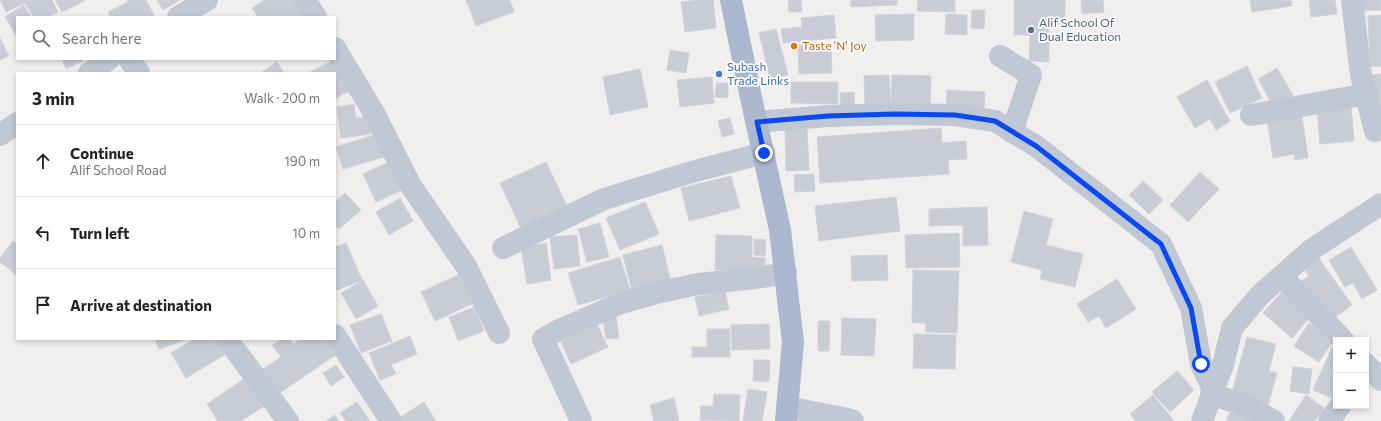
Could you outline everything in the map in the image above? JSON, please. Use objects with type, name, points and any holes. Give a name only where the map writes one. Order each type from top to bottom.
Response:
[{"type":"main road","points":[[732,0],[780,230],[786,272],[793,342],[787,414]]},
{"type":"street","points":[[180,16],[207,0]]},
{"type":"street","points":[[306,0],[315,16]]},
{"type":"street","points":[[1352,0],[1362,75],[1375,131]]},
{"type":"street","points":[[336,50],[374,113],[411,186],[466,266],[499,333]]},
{"type":"street","points":[[1000,56],[1031,75],[1012,132]]},
{"type":"street","points":[[90,72],[108,60]]},
{"type":"street","points":[[130,60],[138,72]]},
{"type":"street","points":[[1251,115],[1367,94]]},
{"type":"street","points":[[757,122],[895,114],[955,115],[995,121],[1036,146],[1161,244],[1191,308],[1201,364],[1212,392],[1247,406],[1274,421]]},
{"type":"street","points":[[0,135],[16,124]]},
{"type":"street","points":[[503,248],[604,199],[688,173],[764,153]]},
{"type":"street","points":[[1202,421],[1223,364],[1232,328],[1261,294],[1312,250],[1381,204]]},
{"type":"street","points":[[581,421],[543,339],[557,331],[621,303],[660,292],[698,284],[756,278],[786,272]]},
{"type":"street","points":[[1282,277],[1340,337]]},
{"type":"street","points":[[336,337],[391,421]]},
{"type":"street","points":[[228,340],[288,421]]},
{"type":"street","points":[[1330,421],[1338,409]]},
{"type":"street","points":[[787,414],[848,419],[852,421]]},
{"type":"building","points":[[0,0],[52,0],[58,12],[50,16],[32,16],[25,3],[6,12]]},
{"type":"building","points":[[55,0],[84,0],[84,1],[62,12]]},
{"type":"building","points":[[127,0],[146,0],[154,15],[110,16],[108,12],[128,2]]},
{"type":"building","points":[[157,0],[180,0],[163,10]]},
{"type":"building","points":[[264,0],[300,0],[310,16],[257,16],[252,8]]},
{"type":"building","points":[[466,0],[510,0],[514,12],[476,26]]},
{"type":"building","points":[[713,0],[716,28],[685,32],[681,2]]},
{"type":"building","points":[[788,0],[801,0],[802,12],[789,12]]},
{"type":"building","points":[[851,0],[897,0],[897,5],[851,7]]},
{"type":"building","points":[[918,0],[955,0],[955,12],[917,11]]},
{"type":"building","name":"Alif School Of Dual Education","points":[[1014,0],[1065,0],[1065,24],[1049,24],[1049,62],[1029,61],[1030,35],[1014,35]]},
{"type":"building","points":[[1081,0],[1103,0],[1104,12],[1082,14]]},
{"type":"building","points":[[1250,0],[1291,0],[1292,6],[1252,12]]},
{"type":"building","points":[[1309,0],[1335,0],[1337,14],[1311,17]]},
{"type":"building","points":[[1361,0],[1381,0],[1381,10],[1362,11]]},
{"type":"building","points":[[24,5],[30,16],[16,16],[16,35],[5,17]]},
{"type":"building","points":[[972,10],[985,10],[984,29],[971,28]]},
{"type":"building","points":[[914,14],[914,40],[876,41],[875,15]]},
{"type":"building","points":[[946,14],[967,15],[967,35],[945,34]]},
{"type":"building","points":[[834,15],[836,38],[783,43],[781,29],[802,27],[801,18]]},
{"type":"building","points":[[1381,15],[1381,66],[1370,67],[1368,16]]},
{"type":"building","points":[[776,29],[788,75],[770,79],[759,33]]},
{"type":"building","points":[[0,38],[9,56],[0,60]]},
{"type":"building","points":[[831,44],[832,73],[799,74],[798,45]]},
{"type":"building","points":[[670,50],[689,53],[686,73],[667,70]]},
{"type":"building","points":[[62,60],[82,60],[83,61],[66,69]]},
{"type":"building","points":[[332,61],[348,92],[336,98],[336,72],[310,72]]},
{"type":"building","points":[[277,62],[283,72],[262,72]]},
{"type":"building","points":[[1247,66],[1262,98],[1230,113],[1215,82]]},
{"type":"building","points":[[1277,68],[1293,95],[1273,106],[1258,79]]},
{"type":"building","points":[[640,69],[648,107],[610,115],[603,77]]},
{"type":"building","points":[[1381,74],[1381,111],[1372,75]]},
{"type":"building","points":[[889,75],[891,107],[865,108],[864,76]]},
{"type":"building","points":[[892,75],[931,76],[930,107],[891,105]]},
{"type":"building","points":[[712,77],[714,103],[680,107],[677,80]]},
{"type":"building","points":[[1207,80],[1230,121],[1216,130],[1210,119],[1195,128],[1177,97]]},
{"type":"building","points":[[791,82],[838,82],[838,104],[791,103]]},
{"type":"building","points":[[716,83],[728,83],[728,98],[715,97]]},
{"type":"building","points":[[947,90],[985,92],[984,112],[946,110]]},
{"type":"building","points":[[854,92],[855,110],[841,110],[840,93]]},
{"type":"building","points":[[354,104],[356,118],[368,116],[371,134],[341,138],[337,107]]},
{"type":"building","points":[[1351,107],[1354,141],[1320,144],[1317,110]]},
{"type":"building","points":[[1302,116],[1308,158],[1295,160],[1294,154],[1273,158],[1267,121]]},
{"type":"building","points":[[730,118],[734,134],[722,137],[718,121]]},
{"type":"building","points":[[807,128],[809,170],[786,171],[785,129]]},
{"type":"building","points":[[941,128],[942,143],[966,141],[967,159],[948,160],[949,174],[820,183],[817,137]]},
{"type":"building","points":[[377,134],[384,157],[343,169],[336,147]]},
{"type":"building","points":[[389,162],[402,190],[376,202],[363,174]]},
{"type":"building","points":[[546,162],[568,208],[521,229],[500,183]]},
{"type":"building","points":[[1200,172],[1219,189],[1188,222],[1170,205]]},
{"type":"building","points":[[814,174],[815,191],[795,192],[794,175]]},
{"type":"building","points":[[731,176],[740,208],[689,221],[681,188]]},
{"type":"building","points":[[1143,181],[1163,200],[1149,214],[1129,195]]},
{"type":"building","points":[[345,193],[361,210],[339,229],[336,226],[336,201]]},
{"type":"building","points":[[896,197],[900,231],[819,241],[815,206]]},
{"type":"building","points":[[400,198],[413,221],[389,235],[376,212]]},
{"type":"building","points":[[645,202],[659,234],[620,250],[606,218]]},
{"type":"building","points":[[987,207],[988,245],[963,246],[963,225],[929,226],[929,209]]},
{"type":"building","points":[[1024,211],[1053,219],[1046,245],[1083,254],[1075,287],[1040,279],[1042,270],[1011,262]]},
{"type":"building","points":[[600,223],[609,257],[587,262],[578,229]]},
{"type":"building","points":[[959,233],[960,267],[906,268],[905,235]]},
{"type":"building","points":[[577,235],[580,266],[554,269],[550,237]]},
{"type":"building","points":[[716,235],[752,236],[752,257],[765,258],[765,271],[715,270]]},
{"type":"building","points":[[754,239],[766,240],[765,256],[754,255]]},
{"type":"building","points":[[13,241],[16,243],[16,274],[0,262],[0,258]]},
{"type":"building","points":[[346,243],[362,280],[336,291],[336,247]]},
{"type":"building","points":[[546,243],[551,280],[527,284],[521,247]]},
{"type":"building","points":[[662,245],[671,282],[632,291],[623,255]]},
{"type":"building","points":[[1351,247],[1377,290],[1362,299],[1353,283],[1345,287],[1329,260]]},
{"type":"building","points":[[887,255],[888,280],[852,281],[851,256]]},
{"type":"building","points":[[620,257],[630,290],[578,305],[568,273]]},
{"type":"building","points":[[1318,257],[1352,305],[1334,318],[1325,305],[1319,310],[1300,282],[1309,276],[1303,267]]},
{"type":"building","points":[[913,270],[959,271],[957,333],[925,332],[926,323],[912,323]]},
{"type":"building","points":[[462,273],[476,302],[435,321],[421,292]]},
{"type":"building","points":[[1117,279],[1136,309],[1106,328],[1099,316],[1088,322],[1077,304]]},
{"type":"building","points":[[363,280],[378,306],[356,319],[341,293]]},
{"type":"building","points":[[725,291],[729,309],[699,316],[695,297]]},
{"type":"building","points":[[1281,293],[1309,318],[1292,338],[1263,313]]},
{"type":"building","points":[[474,307],[484,331],[458,341],[449,317]]},
{"type":"building","points":[[381,314],[392,341],[361,353],[350,325]]},
{"type":"building","points":[[616,317],[619,338],[606,339],[603,319]]},
{"type":"building","points":[[842,318],[876,319],[874,356],[841,355]]},
{"type":"building","points":[[818,321],[830,321],[829,351],[818,351]]},
{"type":"building","points":[[1309,323],[1333,338],[1319,362],[1294,346]]},
{"type":"building","points":[[597,324],[608,347],[571,364],[561,341]]},
{"type":"building","points":[[769,324],[770,349],[732,350],[731,325]]},
{"type":"building","points":[[707,329],[730,329],[730,357],[692,357],[692,347],[707,347]]},
{"type":"building","points":[[914,334],[956,335],[955,369],[913,368]]},
{"type":"building","points":[[410,336],[417,354],[391,365],[396,374],[380,380],[369,353]]},
{"type":"building","points":[[1247,337],[1276,344],[1269,371],[1277,373],[1268,406],[1231,396]]},
{"type":"building","points":[[155,340],[185,340],[159,349]]},
{"type":"building","points":[[192,340],[225,340],[231,351],[186,378],[171,353]]},
{"type":"building","points":[[280,340],[291,340],[293,344],[299,340],[333,340],[340,352],[278,394],[262,370],[281,357],[272,345]]},
{"type":"building","points":[[1332,347],[1333,399],[1313,390]]},
{"type":"building","points":[[754,360],[770,360],[769,382],[753,381]]},
{"type":"building","points":[[336,365],[344,377],[331,386],[323,373]]},
{"type":"building","points":[[1293,367],[1312,369],[1309,394],[1290,391]]},
{"type":"building","points":[[1177,371],[1194,390],[1170,412],[1152,392]]},
{"type":"building","points":[[250,375],[269,403],[241,421],[218,421],[207,404]]},
{"type":"building","points":[[748,389],[767,392],[762,421],[743,421]]},
{"type":"building","points":[[714,394],[740,395],[739,421],[700,420],[701,406],[713,406]]},
{"type":"building","points":[[1153,395],[1174,421],[1136,421],[1130,414]]},
{"type":"building","points":[[1306,395],[1324,408],[1315,421],[1289,421]]},
{"type":"building","points":[[674,398],[679,421],[654,421],[650,405]]},
{"type":"building","points":[[357,402],[370,421],[346,421],[340,413]]},
{"type":"building","points":[[424,402],[436,421],[400,421],[399,418]]},
{"type":"building","points":[[1234,404],[1270,421],[1226,421]]},
{"type":"building","points":[[335,415],[339,421],[326,421]]},
{"type":"place","name":"Alif School Of Dual Education","points":[[1031,30]]},
{"type":"place","name":"Taste 'N' Joy","points":[[794,46]]},
{"type":"place","name":"Subash Trade Links","points":[[719,74]]},
{"type":"route","points":[[764,153],[757,122],[828,116],[895,114],[955,115],[995,121],[1036,146],[1161,244],[1191,308],[1201,364]]}]
